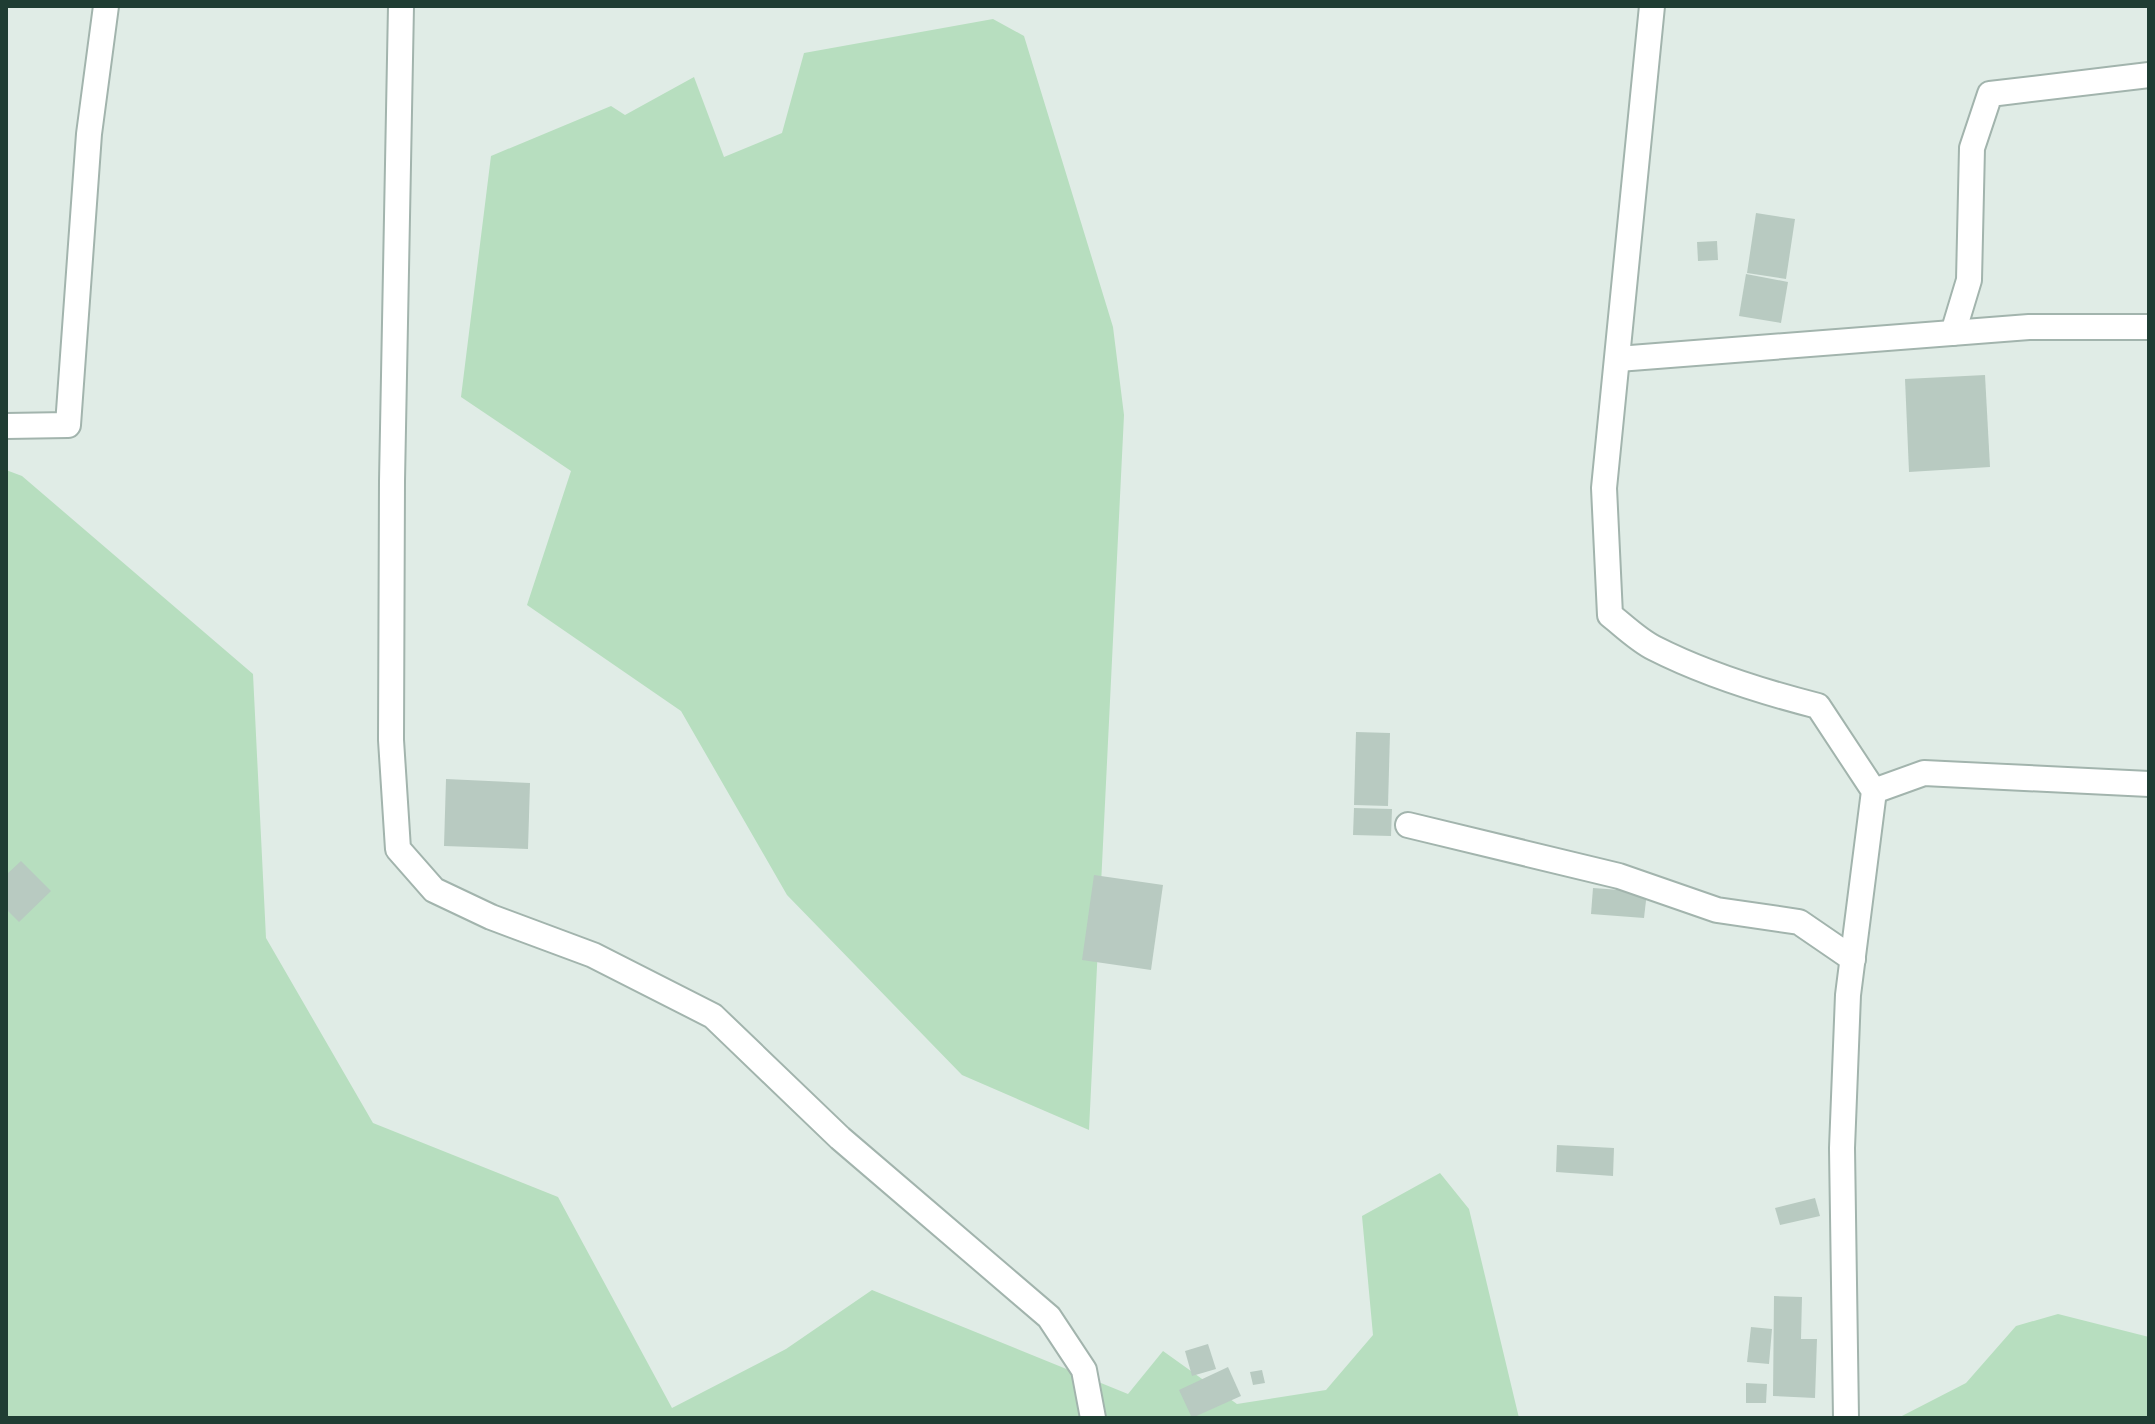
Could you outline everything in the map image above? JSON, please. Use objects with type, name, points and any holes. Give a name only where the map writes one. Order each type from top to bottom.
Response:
[{"type":"street","points":[[6,426],[68,425],[89,134],[106,6]]},
{"type":"street","points":[[401,6],[391,740],[398,849],[434,890],[491,917],[593,955],[713,1016],[840,1138],[1049,1317],[1084,1370],[1093,1418]]},
{"type":"street","points":[[1652,6],[1604,488],[1610,615],[1651,647],[1768,693],[1818,706],[1874,791],[1853,959],[1842,1148],[1846,1418]]},
{"type":"street","points":[[1953,333],[1969,280],[1972,148],[1990,94],[2149,75]]},
{"type":"street","points":[[1618,359],[2029,327],[2149,327]]},
{"type":"street","points":[[1874,791],[1924,773],[2149,784]]},
{"type":"street","points":[[1408,825],[1619,876],[1717,910],[1799,922],[1853,959]]},
{"type":"green space","points":[[993,19],[1024,36],[1113,327],[1124,415],[1089,1130],[962,1075],[787,895],[681,711],[527,605],[571,471],[461,397],[491,156],[611,106],[625,115],[694,77],[724,157],[782,133],[804,53]]},
{"type":"green space","points":[[6,470],[22,476],[253,674],[266,938],[373,1123],[558,1197],[672,1408],[786,1349],[872,1290],[1128,1394],[1163,1351],[1237,1404],[1326,1390],[1373,1335],[1362,1216],[1440,1173],[1469,1209],[1519,1418],[6,1418]]},
{"type":"green space","points":[[2058,1314],[2149,1337],[2149,1418],[1898,1418],[1966,1383],[2016,1326]]},
{"type":"building","points":[[1756,213],[1795,219],[1786,279],[1747,273]]},
{"type":"building","points":[[1717,241],[1718,260],[1698,261],[1697,242]]},
{"type":"building","points":[[1746,274],[1788,282],[1781,323],[1739,316]]},
{"type":"building","points":[[1985,375],[1990,467],[1909,472],[1905,379]]},
{"type":"building","points":[[1356,732],[1390,733],[1388,806],[1354,805]]},
{"type":"building","points":[[446,779],[530,783],[528,849],[444,846]]},
{"type":"building","points":[[1354,808],[1392,809],[1391,836],[1353,835]]},
{"type":"building","points":[[21,861],[51,891],[19,922],[6,909],[6,875]]},
{"type":"building","points":[[1094,875],[1163,885],[1151,970],[1082,960]]},
{"type":"building","points":[[1593,888],[1647,892],[1644,918],[1591,914]]},
{"type":"building","points":[[1557,1145],[1614,1148],[1613,1176],[1556,1172]]},
{"type":"building","points":[[1815,1198],[1820,1216],[1780,1225],[1775,1208]]},
{"type":"building","points":[[1774,1296],[1802,1297],[1801,1339],[1817,1339],[1815,1398],[1773,1396]]},
{"type":"building","points":[[1751,1327],[1772,1329],[1769,1364],[1747,1362]]},
{"type":"building","points":[[1208,1344],[1216,1369],[1192,1376],[1185,1351]]},
{"type":"building","points":[[1228,1367],[1241,1396],[1192,1418],[1179,1390]]},
{"type":"building","points":[[1262,1370],[1265,1383],[1253,1385],[1250,1372]]},
{"type":"building","points":[[1746,1383],[1767,1384],[1766,1403],[1746,1403]]}]
